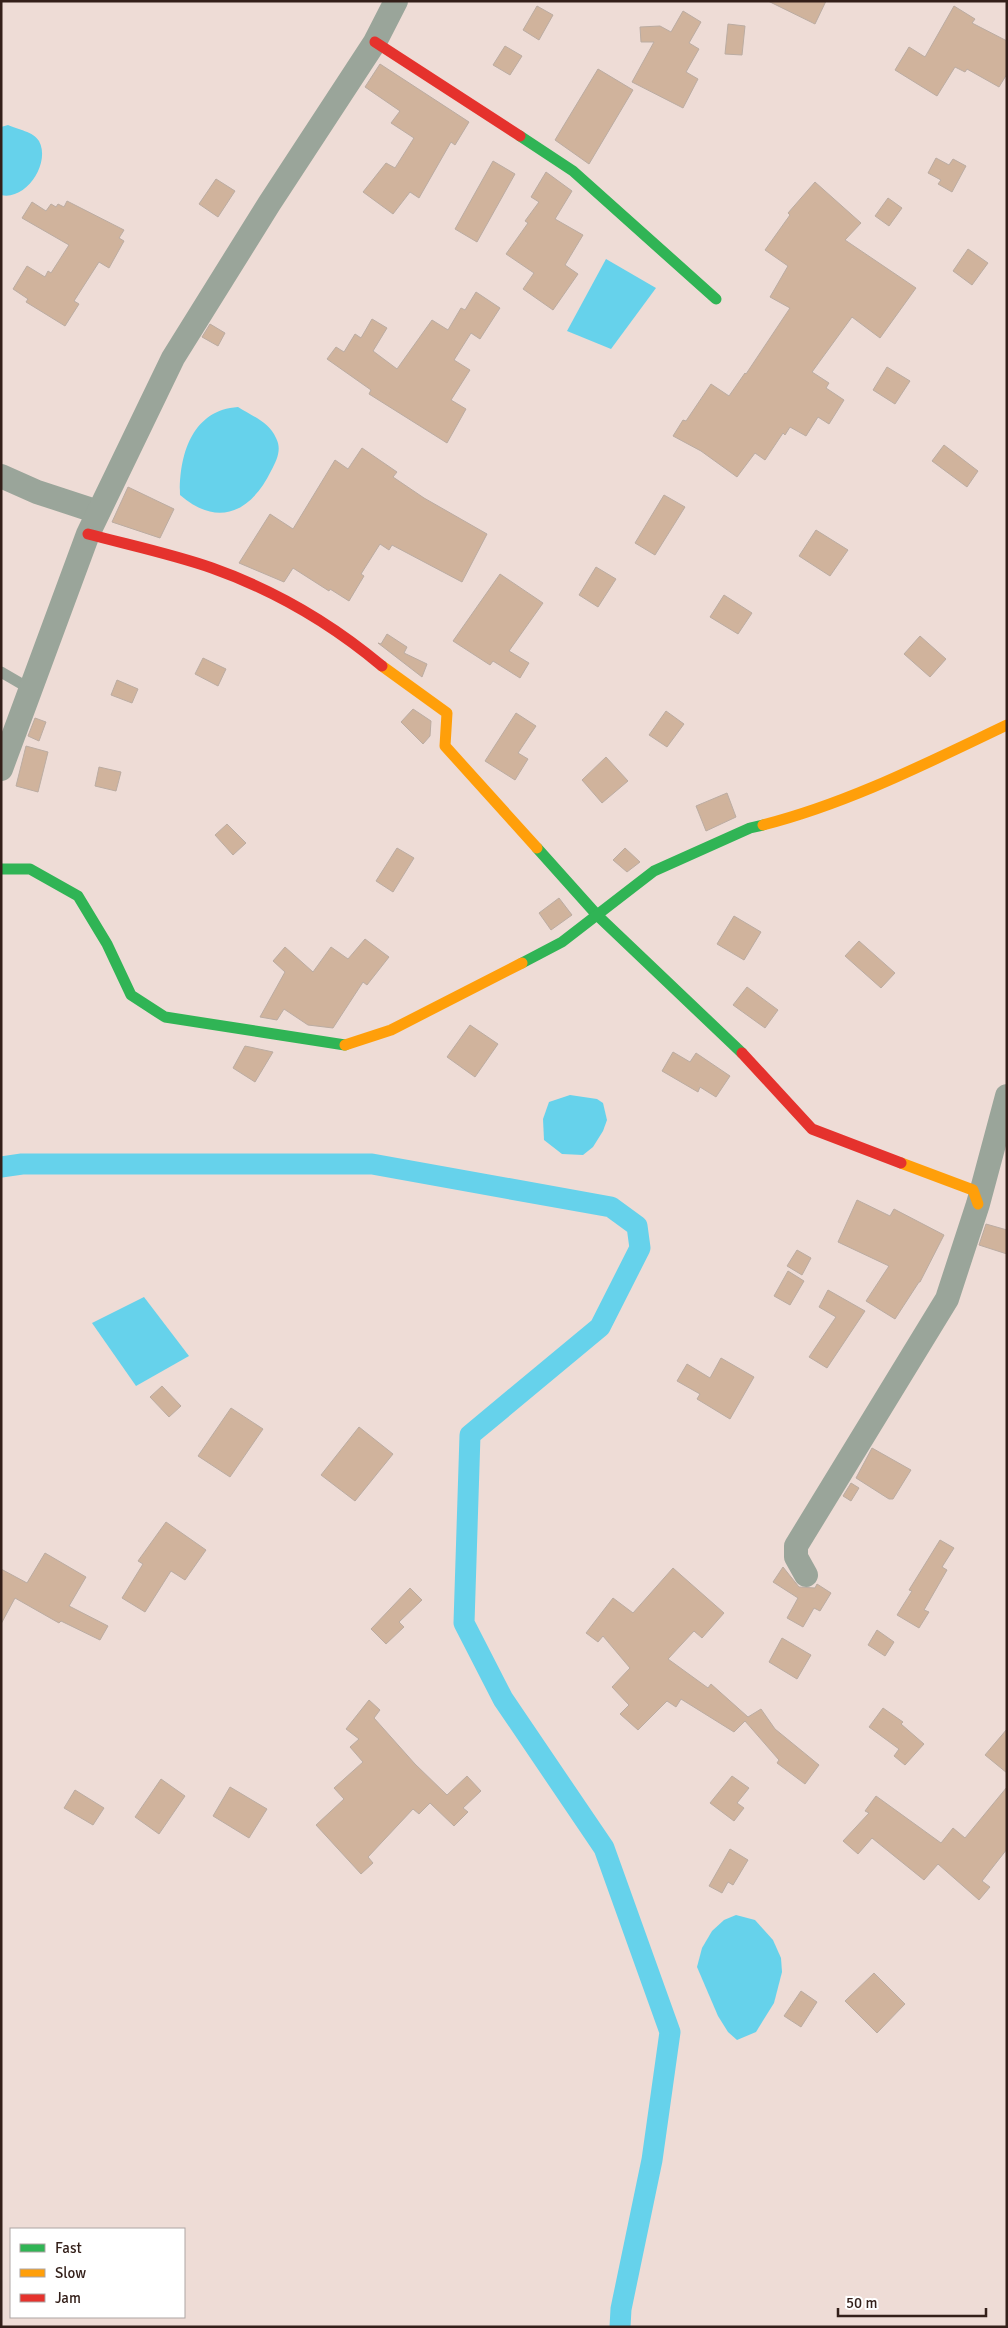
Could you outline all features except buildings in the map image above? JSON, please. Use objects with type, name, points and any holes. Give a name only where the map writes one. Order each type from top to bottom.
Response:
[{"type":"street","points":[[1,769],[32,690],[88,534],[173,358],[269,204],[375,42],[396,1]]},
{"type":"street","points":[[375,42],[573,171],[716,299]]},
{"type":"street","points":[[1,476],[37,492],[98,512]]},
{"type":"street","points":[[88,534],[212,568],[291,602],[364,651],[397,679],[448,713],[445,746],[597,915],[745,1056],[812,1129],[973,1190],[978,1204]]},
{"type":"street","points":[[1,869],[30,869],[78,896],[107,944],[131,995],[165,1018],[345,1045],[391,1030],[562,942],[654,871],[750,828],[806,814],[897,778],[1007,725]]},
{"type":"street","points":[[806,1574],[796,1557],[796,1546],[947,1299],[978,1204],[1007,1096]]},
{"type":"lane","points":[[1,672],[32,690]]},
{"type":"water","points":[[8,125],[37,138],[42,150],[42,160],[34,178],[27,186],[19,192],[1,195],[1,127]]},
{"type":"water","points":[[606,259],[656,288],[611,349],[567,331]]},
{"type":"water","points":[[238,407],[260,420],[273,432],[279,446],[277,459],[254,497],[232,511],[220,513],[207,511],[180,495],[182,465],[186,450],[191,437],[209,416],[222,410]]},
{"type":"water","points":[[570,1095],[597,1099],[603,1103],[607,1120],[603,1131],[593,1147],[583,1155],[562,1154],[544,1140],[543,1119],[549,1102]]},
{"type":"water","points":[[144,1297],[189,1356],[136,1386],[92,1323]]},
{"type":"water","points":[[736,1915],[755,1920],[773,1940],[781,1958],[782,1972],[774,2003],[756,2032],[737,2040],[728,2032],[718,2016],[697,1967],[702,1948],[712,1931],[724,1920]]},
{"type":"waterway","points":[[1,1167],[22,1164],[372,1164],[611,1207],[637,1226],[640,1248],[600,1327],[470,1435],[464,1623],[503,1699],[604,1848],[670,2032],[652,2160],[621,2309],[620,2327]]},
{"type":"traffic: fast","points":[[520,136],[573,171],[716,299]]},
{"type":"traffic: fast","points":[[522,963],[562,942],[654,871],[750,828],[763,825]]},
{"type":"traffic: fast","points":[[537,848],[597,915],[742,1053]]},
{"type":"traffic: fast","points":[[1,869],[30,869],[78,896],[107,944],[131,995],[165,1017],[345,1045]]},
{"type":"traffic: slow","points":[[382,666],[447,713],[445,746],[537,848]]},
{"type":"traffic: slow","points":[[763,825],[857,794],[1007,725]]},
{"type":"traffic: slow","points":[[345,1045],[391,1030],[522,963]]},
{"type":"traffic: slow","points":[[901,1163],[973,1190],[978,1204]]},
{"type":"traffic: jam","points":[[375,42],[520,136]]},
{"type":"traffic: jam","points":[[88,534],[197,563],[258,587],[323,622],[382,666]]},
{"type":"traffic: jam","points":[[742,1053],[812,1129],[901,1163]]}]
